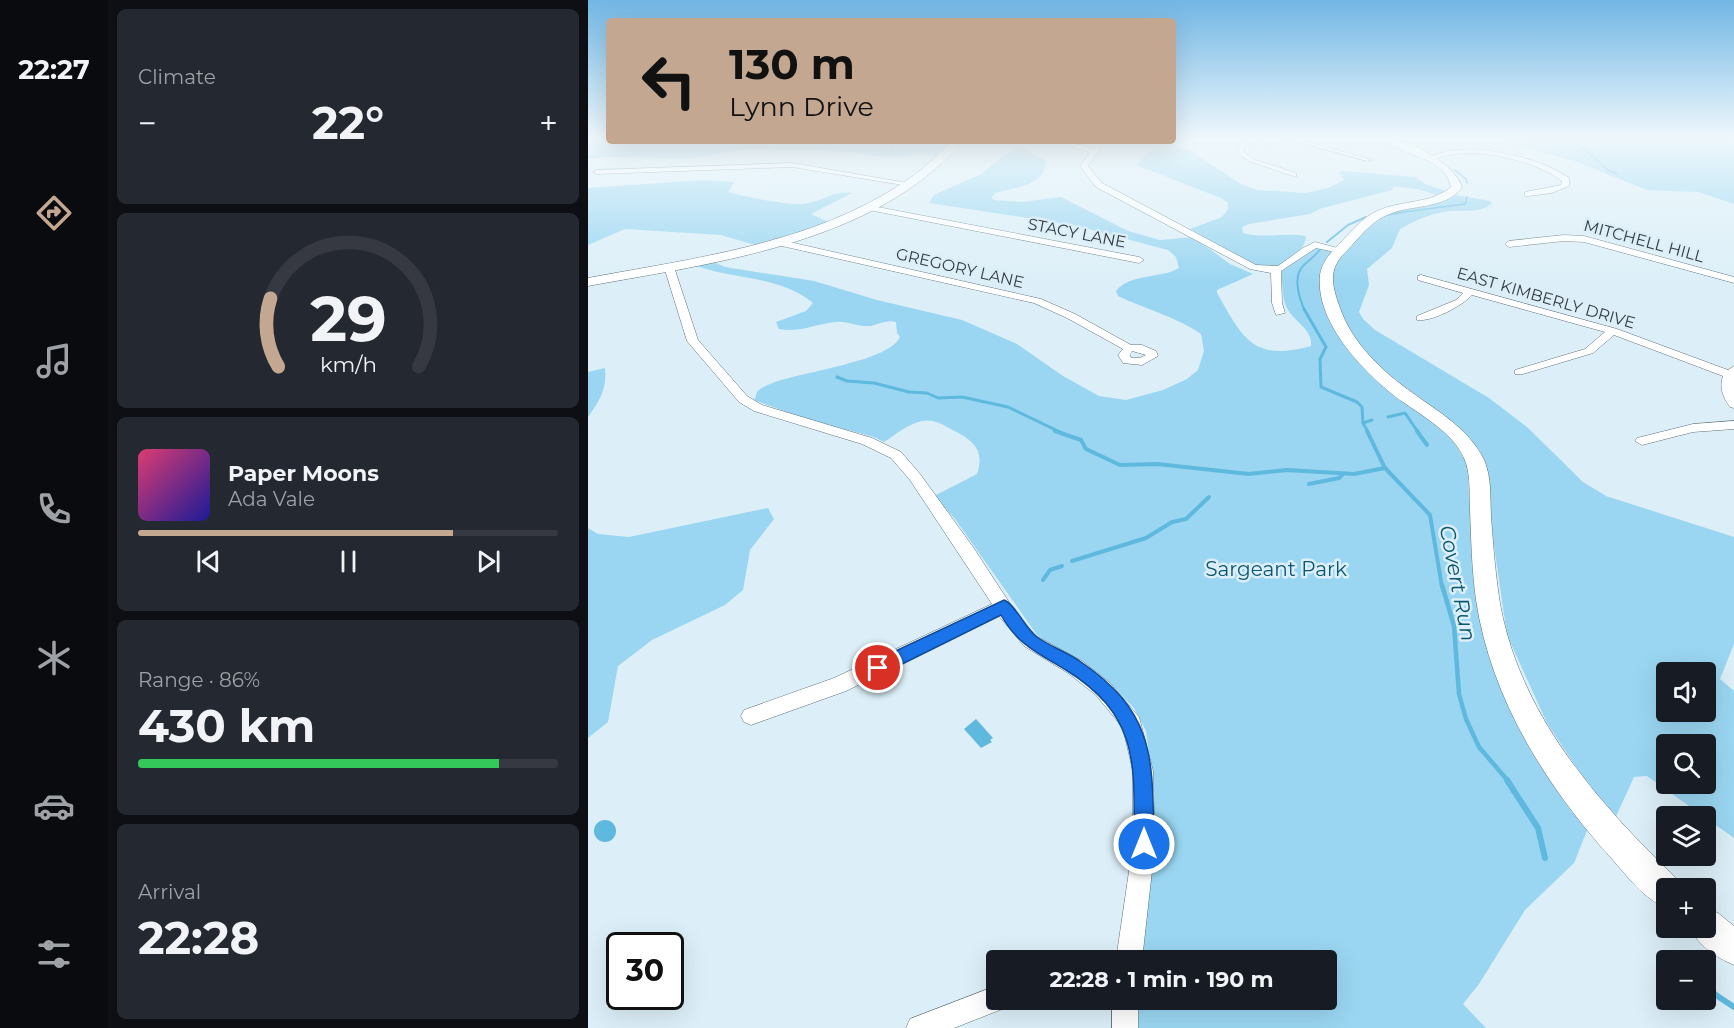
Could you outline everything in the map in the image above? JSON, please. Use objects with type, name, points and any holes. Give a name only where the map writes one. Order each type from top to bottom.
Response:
[{"type":"street","points":[[588,282],[669,267],[776,242],[833,224],[905,186]]},
{"type":"street","points":[[1101,186],[1253,267],[1266,271],[1276,271],[1286,266],[1312,246],[1322,245],[1340,250]]},
{"type":"street","points":[[1456,186],[1455,191],[1444,197],[1379,214],[1340,250],[1327,271],[1327,281],[1337,319],[1350,342],[1378,373],[1459,437],[1475,460],[1488,603],[1498,645],[1513,687],[1543,741],[1577,793],[1613,839],[1656,882]]},
{"type":"street","points":[[1528,194],[1556,190],[1565,186]]},
{"type":"street","name":"STACY LANE","points":[[867,207],[1139,260]]},
{"type":"street","name":"MITCHELL HILL","points":[[1509,244],[1564,238],[1584,239],[1734,280]]},
{"type":"street","name":"GREGORY LANE","points":[[776,242],[1037,302],[1071,316],[1129,348]]},
{"type":"street","points":[[669,267],[693,341],[743,399],[758,408],[867,441],[896,455],[915,477],[1014,624],[1030,641],[1075,667],[1104,690],[1132,724],[1143,771],[1144,844],[1130,950]]},
{"type":"street","points":[[1276,271],[1277,303],[1280,312]]},
{"type":"street","name":"EAST KIMBERLY DRIVE","points":[[1421,278],[1612,331],[1678,357],[1731,372]]},
{"type":"street","points":[[1421,318],[1460,302],[1470,291]]},
{"type":"street","points":[[1519,372],[1589,351],[1612,331]]},
{"type":"street","points":[[1731,372],[1727,391],[1734,404]]},
{"type":"street","points":[[1642,441],[1693,428],[1734,425]]},
{"type":"street","points":[[751,716],[848,682],[1004,606]]},
{"type":"street","points":[[1716,933],[1734,948]]},
{"type":"street","points":[[919,1028],[986,1003]]},
{"type":"street","points":[[1125,1010],[1125,1028]]},
{"type":"green space","points":[[732,186],[728,192],[787,204],[809,203],[837,194],[852,193],[811,214],[831,223],[755,245],[721,235],[625,229],[588,245],[588,188]]},
{"type":"green space","name":"Sargeant Park","points":[[954,186],[1022,186],[995,193],[993,200],[1022,202],[1061,197],[1128,231],[1160,240],[1193,237],[1230,264],[1253,274],[1217,290],[1217,293],[1243,334],[1262,348],[1275,351],[1311,346],[1309,335],[1286,306],[1282,271],[1313,248],[1332,251],[1327,262],[1338,333],[1453,440],[1467,464],[1476,588],[1588,828],[1574,863],[1525,910],[1479,984],[1463,1004],[1486,1028],[1134,1028],[1133,1010],[1337,1010],[1337,950],[1137,950],[1154,837],[1155,798],[1146,731],[1134,708],[1117,691],[1037,635],[955,519],[934,496],[977,474],[978,450],[957,432],[933,421],[922,421],[912,425],[884,442],[874,437],[803,418],[754,400],[758,391],[770,384],[861,360],[892,346],[900,337],[897,333],[896,322],[889,321],[865,326],[839,322],[800,329],[779,329],[776,322],[806,311],[813,303],[786,287],[694,265],[709,260],[725,267],[814,281],[877,300],[962,320],[1017,344],[1063,376],[1099,396],[1126,400],[1163,390],[1187,379],[1198,370],[1204,351],[1201,334],[1171,318],[1118,296],[1116,291],[1129,281],[1164,274],[1179,268],[1176,257],[1168,250],[1073,225],[929,203],[934,195]]},
{"type":"green space","points":[[1190,186],[1246,186],[1257,190],[1305,193],[1332,186],[1430,186],[1446,191],[1438,196],[1422,190],[1394,186],[1392,190],[1319,209],[1310,214],[1242,227],[1243,233],[1251,235],[1306,236],[1300,250],[1278,267],[1250,263],[1190,229],[1222,217],[1228,209],[1228,203]]},
{"type":"green space","points":[[1637,186],[1734,186],[1734,204],[1698,192],[1647,190]]},
{"type":"green space","points":[[1456,195],[1490,201],[1492,204],[1487,207],[1477,210],[1436,213],[1400,229],[1392,248],[1367,269],[1369,285],[1359,312],[1363,319],[1375,330],[1489,398],[1527,427],[1583,482],[1606,496],[1734,537],[1734,644],[1720,679],[1734,691],[1734,838],[1716,825],[1716,806],[1689,806],[1672,794],[1716,794],[1716,734],[1656,734],[1656,782],[1647,776],[1634,777],[1613,823],[1547,723],[1507,635],[1483,470],[1476,447],[1457,426],[1397,381],[1363,351],[1341,317],[1331,275],[1336,262],[1359,235],[1385,213]]},
{"type":"green space","points":[[605,368],[602,394],[588,417],[588,372]]},
{"type":"green space","points":[[768,508],[774,519],[750,550],[743,590],[725,605],[652,640],[618,666],[608,722],[588,738],[588,528],[598,534],[629,537]]},
{"type":"shaded area","points":[[976,719],[993,738],[990,740],[992,742],[981,748],[964,729]]},
{"type":"shaded area","points":[[605,820],[613,823],[616,831],[613,839],[605,842],[597,839],[594,831],[597,823]]},
{"type":"waterway","name":"Covert Run","points":[[1389,214],[1465,204],[1467,197]]},
{"type":"waterway","name":"Covert Run","points":[[1385,215],[1400,213]]},
{"type":"waterway","name":"Covert Run","points":[[1327,242],[1348,225],[1366,217]]},
{"type":"waterway","name":"Covert Run","points":[[1305,310],[1299,294],[1298,275],[1304,265],[1321,248]]},
{"type":"waterway","name":"Covert Run","points":[[1305,310],[1326,347],[1320,359],[1321,387],[1357,402],[1362,407],[1363,423]]},
{"type":"waterway","points":[[837,377],[847,381],[874,383],[909,392],[927,393],[938,398],[962,397],[1008,407],[1060,432]]},
{"type":"waterway","points":[[1388,417],[1405,413],[1418,432]]},
{"type":"waterway","points":[[1363,423],[1372,420]]},
{"type":"waterway","name":"Covert Run","points":[[1363,423],[1368,432]]},
{"type":"waterway","points":[[1055,431],[1081,440],[1086,449],[1120,465],[1157,464],[1249,474],[1287,470],[1354,474],[1385,468]]},
{"type":"waterway","name":"Covert Run","points":[[1367,431],[1385,468]]},
{"type":"waterway","points":[[1417,431],[1427,445]]},
{"type":"waterway","name":"Covert Run","points":[[1385,468],[1430,515],[1442,587]]},
{"type":"waterway","points":[[1309,484],[1339,478],[1343,474]]},
{"type":"waterway","points":[[1072,561],[1146,538],[1172,522],[1186,519],[1209,497]]},
{"type":"waterway","points":[[1043,580],[1050,570],[1062,566]]},
{"type":"waterway","name":"Covert Run","points":[[1442,585],[1454,626],[1459,694],[1466,719],[1479,747],[1509,782]]},
{"type":"waterway","name":"Covert Run","points":[[1507,780],[1538,828],[1545,858]]},
{"type":"waterway","name":"Covert Run","points":[[1716,995],[1734,1007]]},
{"type":"route","points":[[878,668],[1004,606],[1014,624],[1030,641],[1075,667],[1104,690],[1132,724],[1143,771],[1144,844]]}]
